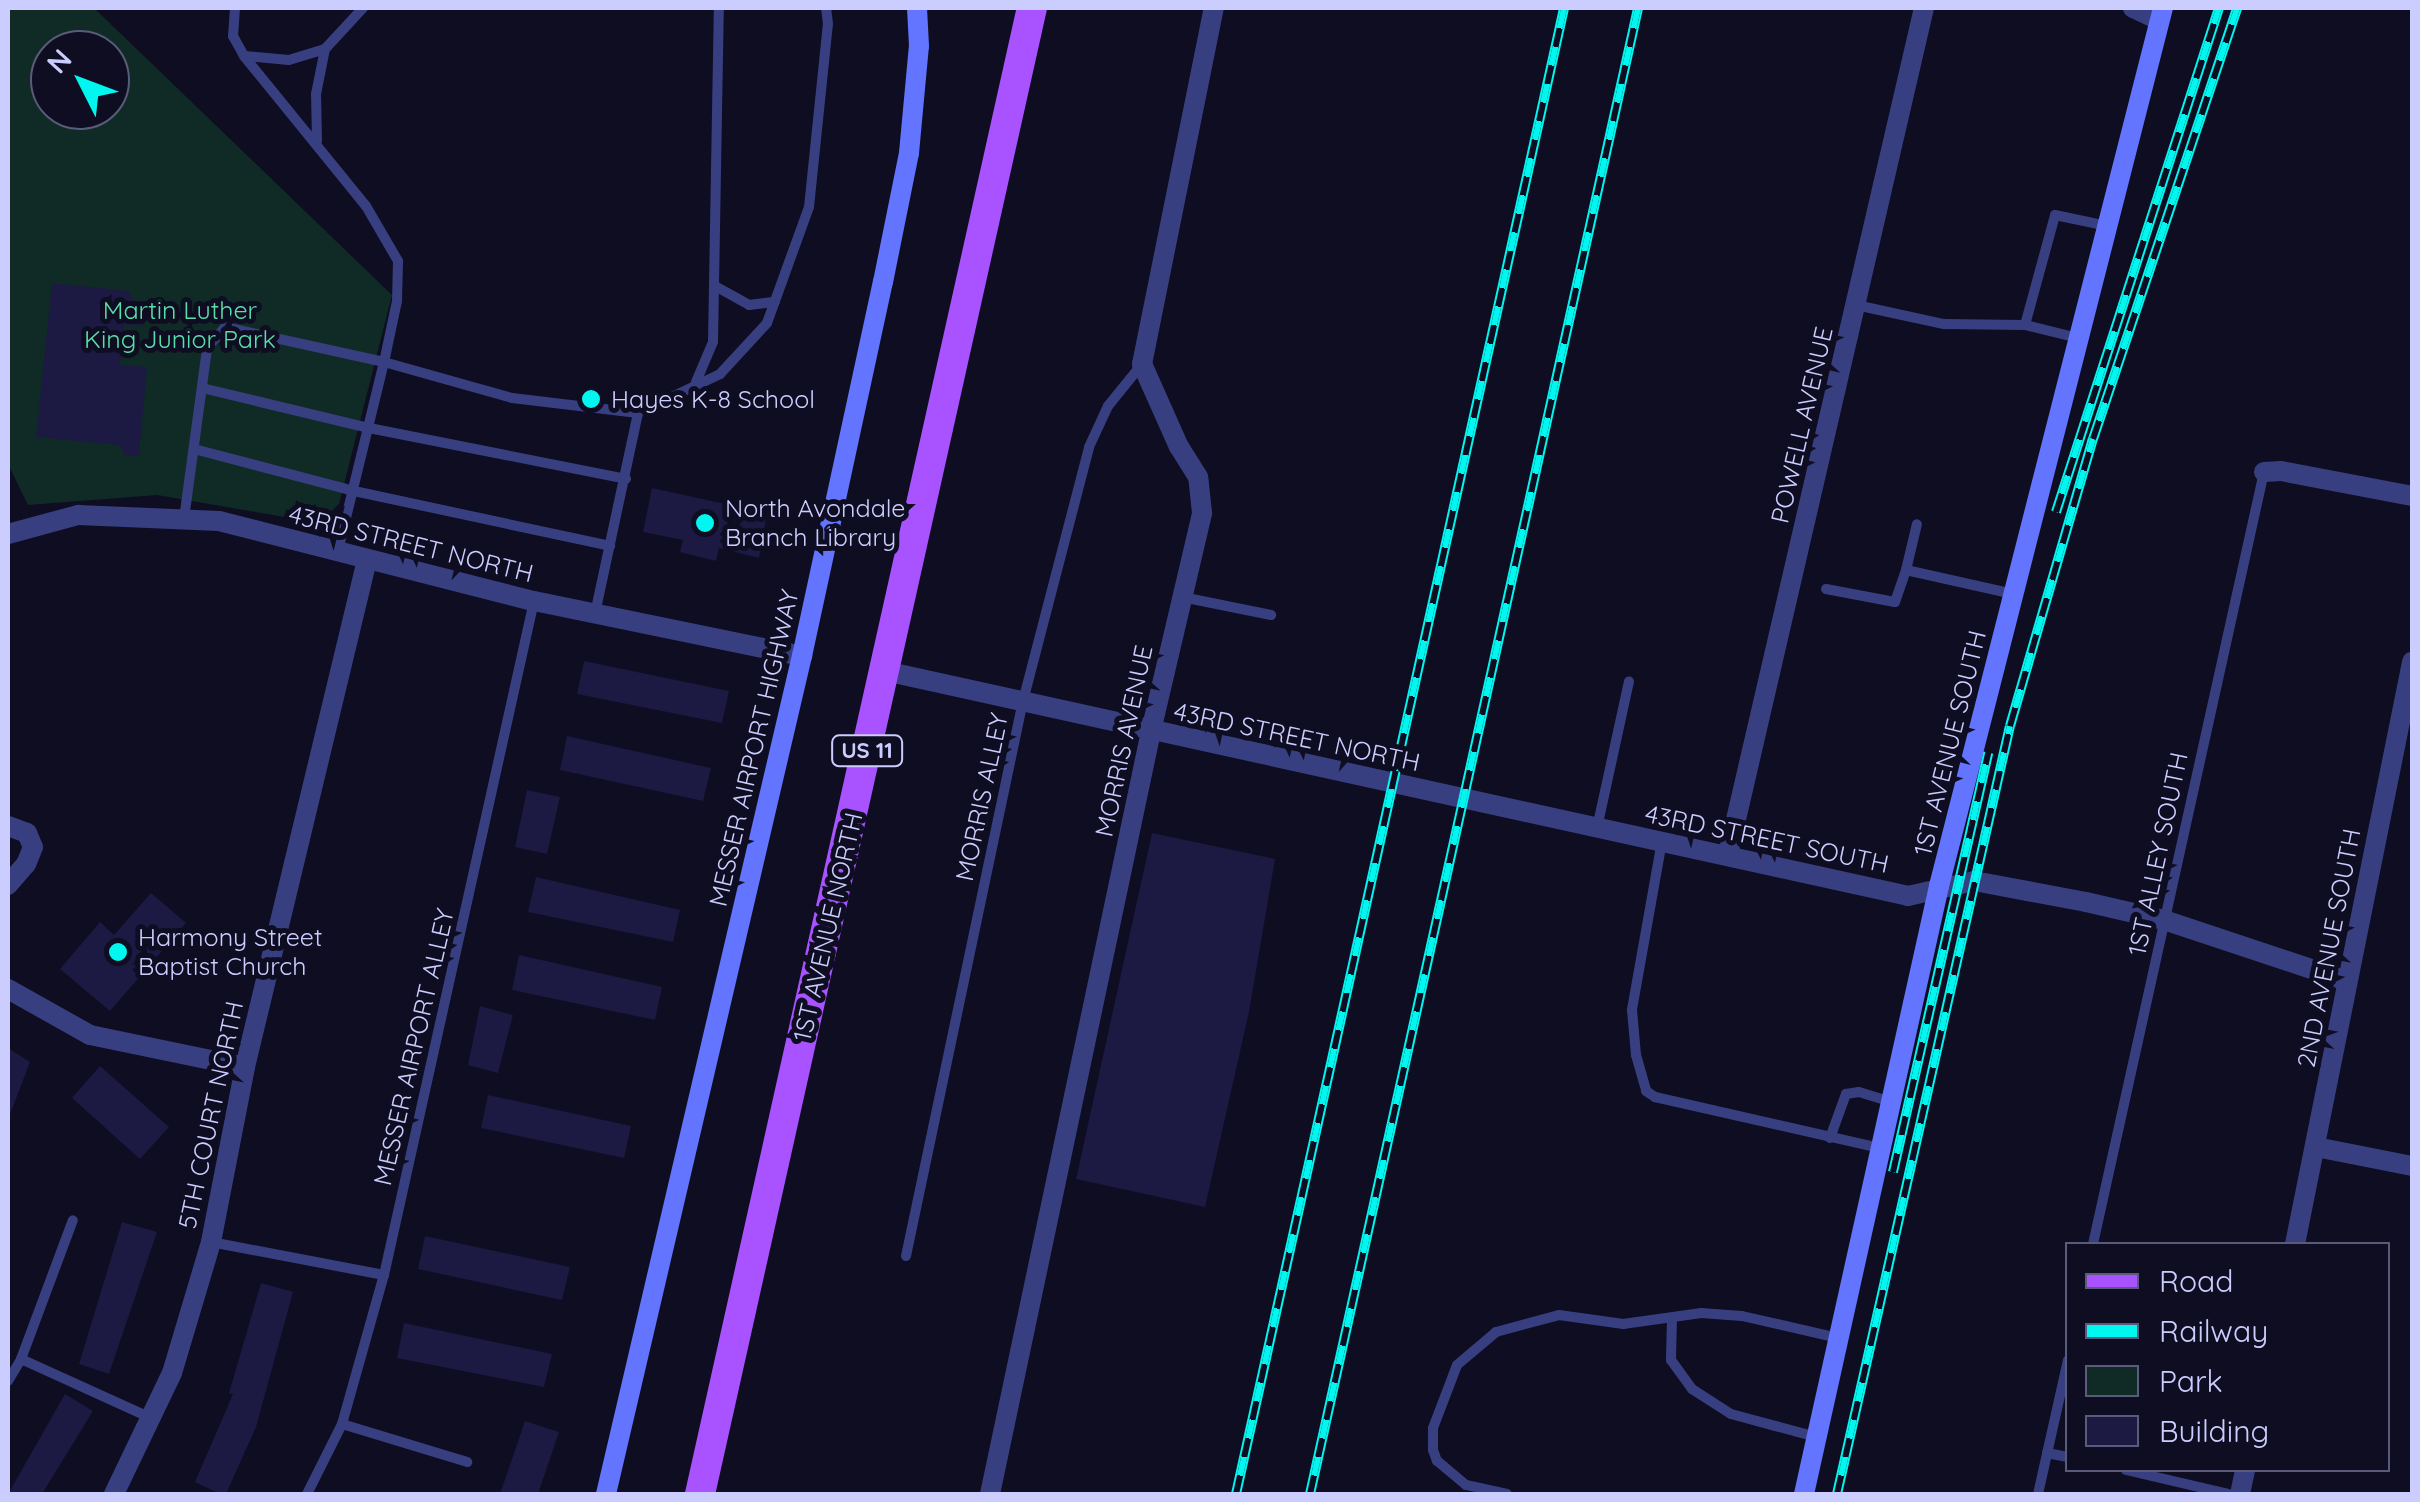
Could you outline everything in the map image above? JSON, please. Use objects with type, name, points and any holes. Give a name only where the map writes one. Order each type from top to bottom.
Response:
[{"type":"main road","name":"1ST AVENUE NORTH","points":[[700,1494],[1032,8]]},
{"type":"street","name":"MESSER AIRPORT HIGHWAY","points":[[606,1494],[802,656],[909,153],[919,46],[917,8]]},
{"type":"street","points":[[1142,364],[1214,8]]},
{"type":"street","name":"POWELL AVENUE","points":[[1728,854],[1924,8]]},
{"type":"street","points":[[2133,8],[2154,18],[2162,8]]},
{"type":"street","name":"1ST AVENUE SOUTH","points":[[1804,1494],[1939,886],[2162,8]]},
{"type":"street","name":"MORRIS AVENUE","points":[[990,1494],[1151,730],[1202,512],[1198,477],[1179,446],[1142,364]]},
{"type":"street","points":[[2264,472],[2281,471],[2412,496]]},
{"type":"street","name":"43RD STREET NORTH","points":[[8,534],[78,515],[220,522],[534,600],[802,656]]},
{"type":"street","name":"5TH COURT NORTH","points":[[114,1494],[172,1373],[211,1242],[245,1067],[367,560]]},
{"type":"street","name":"2ND AVENUE SOUTH","points":[[2295,1242],[2412,662]]},
{"type":"street","name":"43RD STREET NORTH","points":[[885,671],[1464,800]]},
{"type":"street","name":"43RD STREET SOUTH","points":[[1464,800],[1728,854],[1908,896],[1974,881],[2164,920],[2346,982]]},
{"type":"street","points":[[8,826],[27,833],[33,847],[26,864],[8,885]]},
{"type":"street","points":[[8,989],[90,1035],[245,1067]]},
{"type":"street","points":[[2316,1147],[2412,1166]]},
{"type":"lane","points":[[235,8],[234,36],[244,56],[366,206],[398,261],[397,301],[338,553]]},
{"type":"lane","points":[[244,56],[289,60],[324,48],[363,8]]},
{"type":"lane","points":[[696,382],[712,342],[719,8]]},
{"type":"lane","points":[[184,520],[207,348],[225,327],[384,362],[512,398],[638,413],[696,382],[720,374],[767,322],[808,206],[828,24],[826,8]]},
{"type":"lane","points":[[317,142],[316,94],[324,48]]},
{"type":"lane","points":[[2025,324],[2055,215],[2107,226]]},
{"type":"lane","points":[[715,286],[749,305],[775,302]]},
{"type":"lane","points":[[1856,305],[1944,324],[2025,324],[2078,338]]},
{"type":"lane","name":"MORRIS ALLEY","points":[[906,1256],[1023,701],[1089,447],[1108,406],[1142,364]]},
{"type":"lane","points":[[202,388],[369,428],[626,479]]},
{"type":"lane","points":[[595,613],[638,413]]},
{"type":"lane","points":[[194,449],[354,491],[610,546]]},
{"type":"lane","name":"1ST ALLEY SOUTH","points":[[2094,1242],[2264,472]]},
{"type":"lane","points":[[1826,589],[1895,602],[1917,524]]},
{"type":"lane","points":[[1906,570],[2013,594]]},
{"type":"lane","points":[[1182,597],[1271,615]]},
{"type":"lane","name":"MESSER AIRPORT ALLEY","points":[[308,1494],[342,1424],[384,1275],[534,600]]},
{"type":"lane","points":[[1597,828],[1629,681]]},
{"type":"lane","points":[[1662,841],[1632,1010],[1636,1055],[1646,1091],[1881,1148]]},
{"type":"lane","points":[[1830,1138],[1846,1094],[1859,1092],[1891,1102]]},
{"type":"lane","points":[[8,1381],[21,1359],[72,1220]]},
{"type":"lane","points":[[211,1242],[384,1275]]},
{"type":"lane","points":[[1507,1494],[1466,1485],[1437,1461],[1433,1428],[1458,1365],[1475,1347],[1520,1322],[1559,1314],[1623,1324],[1702,1313],[1742,1316],[1839,1338]]},
{"type":"lane","points":[[1672,1318],[1668,1344],[1671,1360],[1692,1388],[1731,1414],[1817,1437]]},
{"type":"lane","points":[[21,1359],[152,1418]]},
{"type":"lane","points":[[2038,1494],[2065,1373]]},
{"type":"lane","points":[[342,1424],[467,1462]]},
{"type":"lane","points":[[2047,1452],[2065,1456]]},
{"type":"lane","points":[[2134,1472],[2228,1494]]},
{"type":"green space","name":"Martin Luther King Junior Park","points":[[8,8],[94,8],[117,30],[30,30],[30,130],[130,130],[130,43],[392,295],[339,504],[319,523],[157,495],[28,505],[8,464]]},
{"type":"building","points":[[52,283],[129,291],[145,326],[124,325],[120,365],[147,367],[139,456],[125,455],[120,445],[36,437]]},
{"type":"building","name":"North Avondale Branch Library","points":[[652,488],[767,513],[759,558],[719,548],[716,561],[680,552],[683,540],[643,532]]},
{"type":"building","points":[[584,661],[729,691],[722,723],[577,694]]},
{"type":"building","points":[[567,736],[711,768],[703,801],[560,770]]},
{"type":"building","points":[[527,790],[560,797],[547,854],[515,847]]},
{"type":"building","points":[[1152,833],[1275,859],[1249,1012],[1205,1207],[1076,1179]]},
{"type":"building","points":[[536,877],[680,910],[673,942],[528,912]]},
{"type":"building","name":"Harmony Street Baptist Church","points":[[151,893],[186,923],[110,1011],[60,969],[100,922],[114,935]]},
{"type":"building","points":[[519,955],[662,987],[655,1020],[512,990]]},
{"type":"building","points":[[480,1006],[513,1015],[498,1073],[468,1065]]},
{"type":"building","points":[[8,1048],[30,1062],[9,1117],[8,1117]]},
{"type":"building","points":[[100,1066],[169,1127],[140,1159],[72,1098]]},
{"type":"building","points":[[488,1095],[631,1126],[624,1158],[481,1128]]},
{"type":"building","points":[[122,1222],[157,1232],[109,1374],[79,1364]]},
{"type":"building","points":[[425,1236],[570,1267],[562,1300],[418,1269]]},
{"type":"building","points":[[261,1283],[293,1292],[256,1427],[226,1494],[220,1494],[195,1482],[233,1394],[229,1393]]},
{"type":"building","points":[[404,1323],[552,1354],[544,1387],[397,1358]]},
{"type":"building","points":[[65,1394],[93,1411],[42,1494],[8,1494]]},
{"type":"building","points":[[525,1421],[559,1432],[538,1494],[500,1494]]},
{"type":"railway","points":[[1236,1494],[1564,8]]},
{"type":"railway","points":[[1310,1494],[1638,8]]},
{"type":"railway","points":[[2056,512],[2219,8]]},
{"type":"railway","points":[[1837,1494],[2010,726],[2093,439],[2237,8]]},
{"type":"railway","points":[[1893,1172],[1988,753]]},
{"type":"place","name":"Hayes K-8 School","points":[[591,399]]},
{"type":"place","name":"North Avondale Branch Library","points":[[705,523]]},
{"type":"place","name":"Harmony Street Baptist Church","points":[[118,952]]}]
